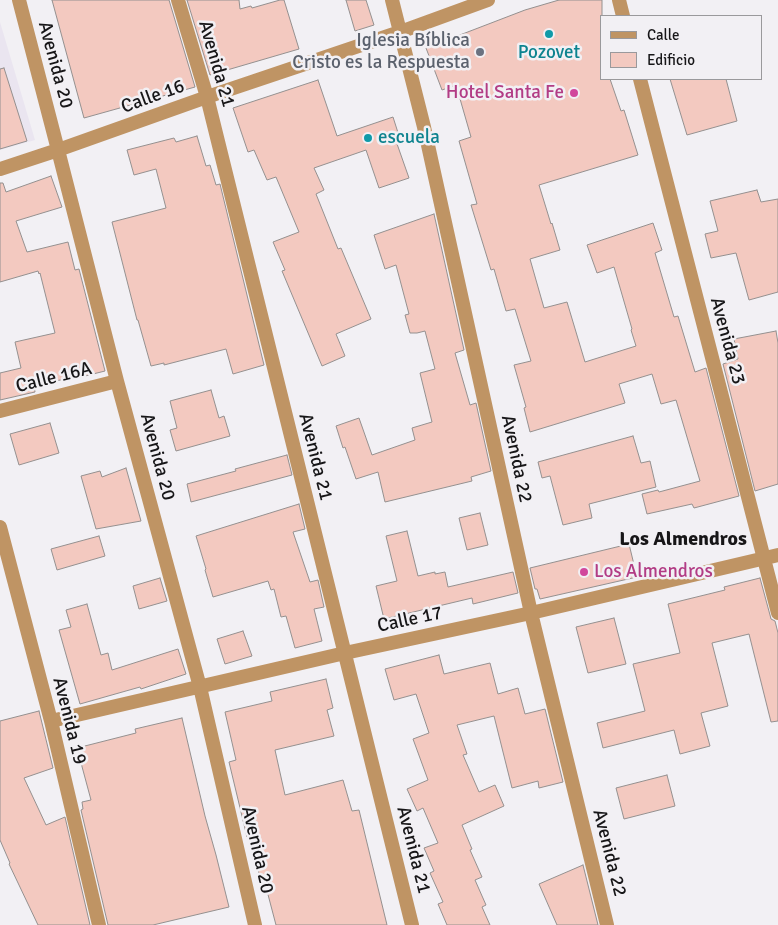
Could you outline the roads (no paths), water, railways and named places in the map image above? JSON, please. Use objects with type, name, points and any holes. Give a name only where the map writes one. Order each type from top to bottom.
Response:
[{"type":"street","name":"Avenida 20","points":[[19,0],[117,381],[200,686],[255,925]]},
{"type":"street","name":"Avenida 21","points":[[178,0],[207,97],[412,925]]},
{"type":"street","name":"Avenida 22","points":[[392,0],[424,127],[531,613],[607,925]]},
{"type":"street","name":"Calle 16","points":[[0,169],[488,0]]},
{"type":"street","points":[[619,0],[623,15]]},
{"type":"street","name":"Avenida 23","points":[[640,80],[771,557],[778,613]]},
{"type":"street","name":"Calle 16A","points":[[0,411],[117,381]]},
{"type":"street","name":"Avenida 19","points":[[0,528],[51,721],[99,925]]},
{"type":"street","name":"Calle 17","points":[[51,721],[771,557]]},
{"type":"place","name":"Pozovet","points":[[549,34]]},
{"type":"place","name":"Iglesia Bíblica Cristo es la Respuesta","points":[[480,52]]},
{"type":"place","name":"Hotel Santa Fe","points":[[574,93]]},
{"type":"place","name":"escuela","points":[[368,138]]},
{"type":"place","name":"Los Almendros","points":[[584,572]]},
{"type":"district","name":"Los Almendros","points":[[683,540]]}]
